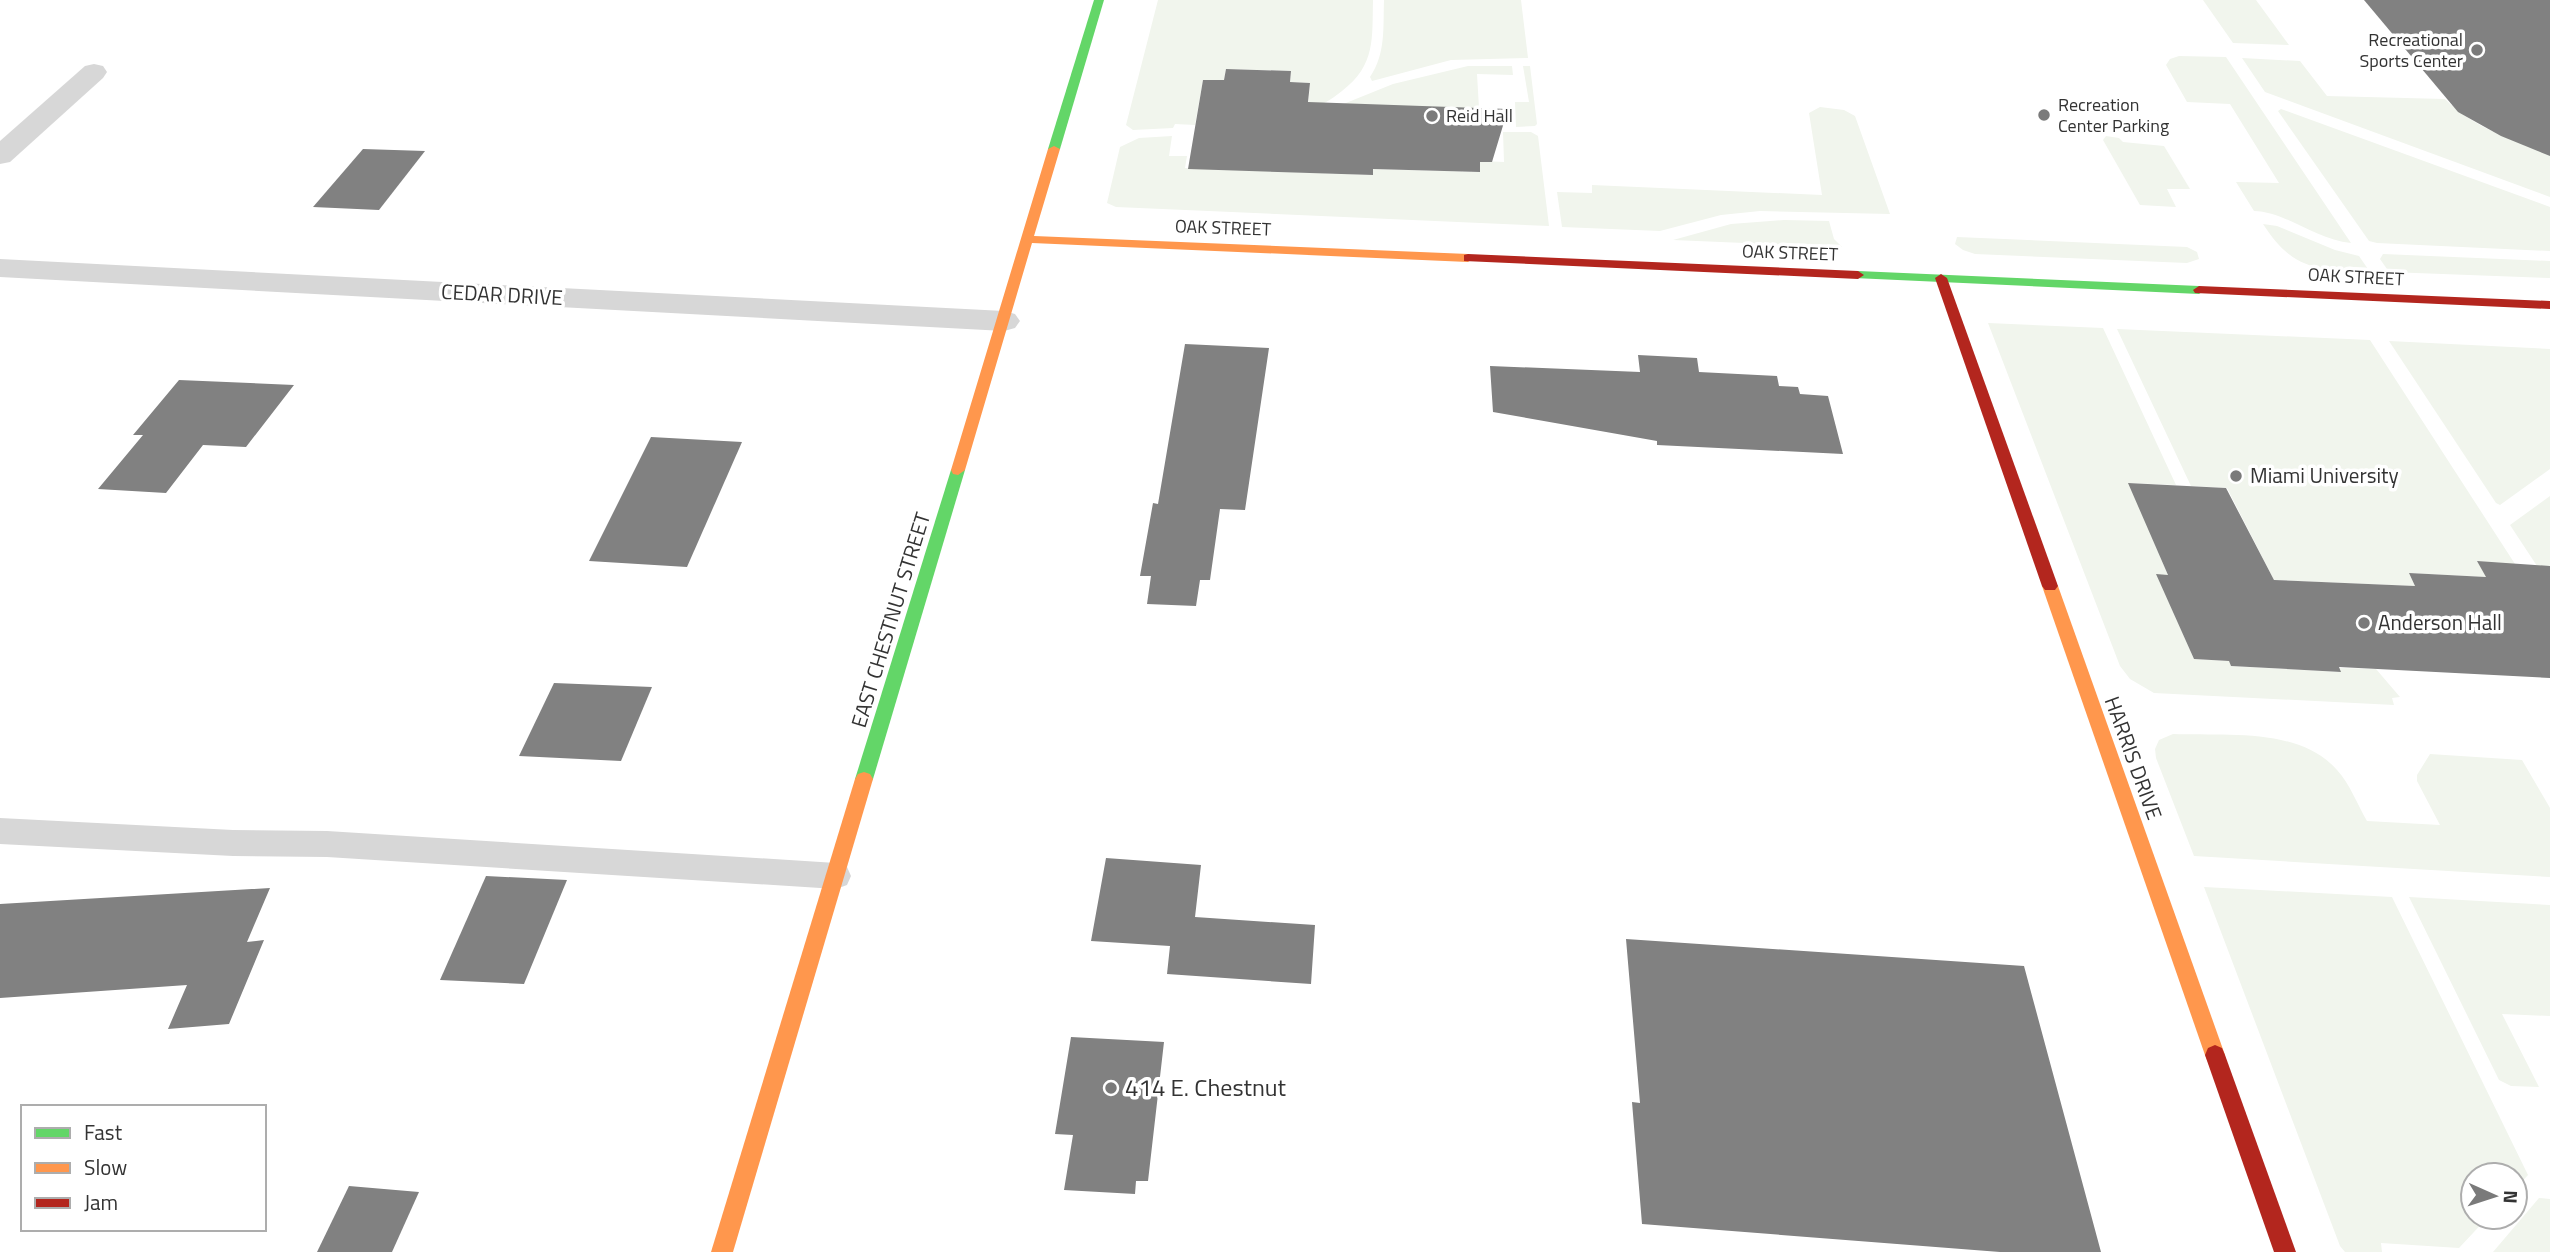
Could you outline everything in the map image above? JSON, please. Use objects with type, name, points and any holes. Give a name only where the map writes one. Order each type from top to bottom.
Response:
[{"type":"street","name":"EAST CHESTNUT STREET","points":[[722,1252],[1100,0]]},
{"type":"street","points":[[0,156],[94,72]]},
{"type":"street","name":"OAK STREET","points":[[1028,239],[2550,304]]},
{"type":"street","name":"CEDAR DRIVE","points":[[0,268],[1004,321]]},
{"type":"street","name":"HARRIS DRIVE","points":[[1941,278],[2285,1252]]},
{"type":"lane","points":[[0,831],[233,843],[327,844],[836,876]]},
{"type":"shaded area","points":[[1158,0],[1373,0],[1370,50],[1361,71],[1353,81],[1334,97],[1318,105],[1308,107],[1310,83],[1290,82],[1291,71],[1226,69],[1224,80],[1203,80],[1195,125],[1175,124],[1173,128],[1133,130],[1126,125]]},
{"type":"shaded area","points":[[1384,0],[1521,0],[1528,58],[1451,60],[1372,81],[1370,77],[1379,59],[1383,40]]},
{"type":"shaded area","points":[[2203,0],[2256,0],[2289,45],[2233,43]]},
{"type":"shaded area","points":[[2179,56],[2226,57],[2351,243],[2326,237],[2278,216],[2254,211],[2236,182],[2279,183],[2230,104],[2187,102],[2166,65],[2170,59]]},
{"type":"shaded area","points":[[2242,58],[2300,61],[2327,96],[2445,99],[2481,125],[2550,153],[2550,197],[2265,92]]},
{"type":"shaded area","points":[[1468,66],[1512,66],[1513,75],[1477,74],[1479,108],[1336,107],[1393,84]]},
{"type":"shaded area","points":[[1523,66],[1530,66],[1537,124],[1516,127],[1515,102],[1529,102]]},
{"type":"shaded area","points":[[1820,107],[1844,110],[1855,116],[1890,214],[1760,211],[1721,215],[1660,231],[1562,227],[1557,192],[1592,193],[1592,185],[1822,195],[1809,113]]},
{"type":"shaded area","points":[[2281,109],[2550,207],[2550,251],[2369,241],[2278,111]]},
{"type":"shaded area","points":[[1503,132],[1531,132],[1538,136],[1549,226],[1116,207],[1107,203],[1120,147],[1139,138],[1172,136],[1169,156],[1187,156],[1185,168],[1372,175],[1373,169],[1480,172],[1480,161],[1504,162]]},
{"type":"shaded area","points":[[2106,136],[2119,138],[2123,142],[2164,146],[2190,189],[2167,189],[2176,207],[2140,205],[2103,140]]},
{"type":"shaded area","points":[[1784,220],[1829,221],[1834,239],[1842,247],[1673,240],[1731,224]]},
{"type":"shaded area","points":[[2263,224],[2277,226],[2335,250],[2359,256],[2370,272],[2309,265],[2285,251]]},
{"type":"shaded area","points":[[1957,237],[2187,247],[2197,252],[2199,259],[2187,263],[1975,254],[1955,244]]},
{"type":"shaded area","points":[[2383,254],[2550,261],[2550,278],[2389,272],[2380,259]]},
{"type":"shaded area","points":[[1988,323],[2103,328],[2176,485],[2129,483],[2168,575],[2157,575],[2194,659],[2229,661],[2231,666],[2340,672],[2339,668],[2376,669],[2400,697],[2392,698],[2394,705],[2154,693],[2130,679],[2120,666]]},
{"type":"shaded area","points":[[2117,329],[2370,340],[2515,564],[2486,577],[2409,573],[2415,586],[2274,580],[2227,488],[2191,486]]},
{"type":"shaded area","points":[[2389,341],[2550,349],[2550,469],[2500,505],[2496,503]]},
{"type":"shaded area","points":[[2550,496],[2550,566],[2537,566],[2510,525]]},
{"type":"shaded area","points":[[2173,734],[2261,737],[2303,747],[2321,756],[2337,770],[2367,821],[2440,825],[2417,781],[2417,775],[2430,754],[2522,760],[2550,808],[2550,877],[2194,856],[2156,758],[2155,749],[2159,740]]},
{"type":"shaded area","points":[[2204,887],[2392,897],[2521,1161],[2459,1161],[2459,1231],[2475,1231],[2459,1248],[2381,1243],[2382,1252],[2345,1252],[2340,1246]]},
{"type":"shaded area","points":[[2409,897],[2550,905],[2550,1016],[2502,1014],[2539,1087],[2511,1086],[2499,1080]]},
{"type":"shaded area","points":[[2539,1198],[2550,1199],[2550,1252],[2493,1252],[2511,1231],[2529,1231],[2529,1210]]},
{"type":"building","name":"Recreational Sports Center","points":[[2364,0],[2550,0],[2550,156],[2501,136],[2458,112]]},
{"type":"building","name":"Reid Hall","points":[[1226,69],[1291,71],[1290,82],[1310,83],[1308,102],[1508,109],[1492,162],[1480,162],[1480,172],[1373,169],[1373,175],[1188,169],[1203,80],[1224,80]]},
{"type":"building","points":[[363,149],[425,151],[379,210],[313,207]]},
{"type":"building","points":[[1185,344],[1269,348],[1245,510],[1220,509],[1210,580],[1200,580],[1196,606],[1147,604],[1151,576],[1140,576],[1153,503],[1158,504]]},
{"type":"building","points":[[1638,355],[1697,358],[1699,372],[1777,376],[1779,386],[1798,387],[1800,394],[1828,396],[1843,454],[1657,445],[1657,441],[1493,412],[1490,366],[1640,372]]},
{"type":"building","points":[[179,380],[294,385],[246,447],[203,445],[166,493],[98,489],[143,435],[133,435]]},
{"type":"building","points":[[651,437],[742,442],[687,567],[589,561]]},
{"type":"building","name":"Anderson Hall","points":[[2128,483],[2226,488],[2274,580],[2415,586],[2409,573],[2486,577],[2477,561],[2550,566],[2550,678],[2339,667],[2341,672],[2231,666],[2229,661],[2194,659],[2156,574],[2168,575]]},
{"type":"building","points":[[554,683],[652,687],[621,761],[519,756]]},
{"type":"building","points":[[1106,858],[1201,865],[1195,917],[1315,925],[1311,984],[1167,974],[1170,946],[1091,941]]},
{"type":"building","points":[[486,876],[567,880],[524,984],[440,980]]},
{"type":"building","points":[[270,888],[247,942],[264,940],[229,1024],[168,1029],[187,985],[0,998],[0,904]]},
{"type":"building","points":[[1626,939],[2024,966],[2101,1252],[2000,1252],[1642,1224],[1632,1102],[1640,1103]]},
{"type":"building","name":"414 E. Chestnut","points":[[1071,1037],[1164,1042],[1148,1181],[1136,1181],[1135,1194],[1064,1190],[1073,1135],[1055,1134]]},
{"type":"building","points":[[349,1186],[419,1192],[392,1252],[317,1252]]},
{"type":"traffic: fast","points":[[1054,149],[1099,0]]},
{"type":"traffic: fast","points":[[1858,275],[2199,290]]},
{"type":"traffic: fast","points":[[864,779],[958,470]]},
{"type":"traffic: slow","points":[[958,470],[1054,149]]},
{"type":"traffic: slow","points":[[1028,239],[1468,258]]},
{"type":"traffic: slow","points":[[2050,586],[2215,1055]]},
{"type":"traffic: slow","points":[[722,1252],[864,779]]},
{"type":"traffic: jam","points":[[1468,258],[1858,275]]},
{"type":"traffic: jam","points":[[1941,278],[2050,586]]},
{"type":"traffic: jam","points":[[2199,290],[2550,305]]},
{"type":"traffic: jam","points":[[2215,1055],[2285,1252]]},
{"type":"place","name":"Recreational Sports Center","points":[[2477,50]]},
{"type":"place","name":"Recreation Center Parking","points":[[2044,115]]},
{"type":"place","name":"Reid Hall","points":[[1432,116]]},
{"type":"place","name":"Miami University","points":[[2236,476]]},
{"type":"place","name":"Anderson Hall","points":[[2364,623]]},
{"type":"place","name":"414 E. Chestnut","points":[[1111,1088]]}]
